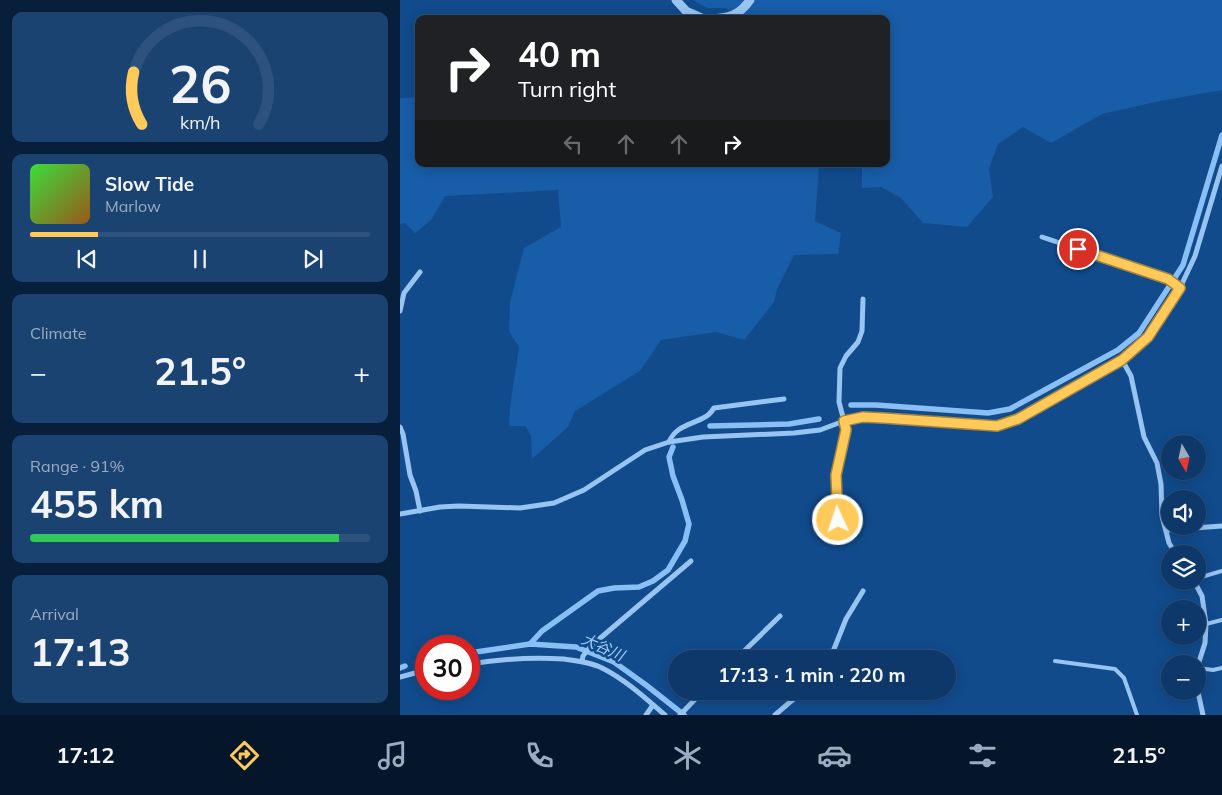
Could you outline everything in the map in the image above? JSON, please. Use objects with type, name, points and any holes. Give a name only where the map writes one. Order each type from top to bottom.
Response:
[{"type":"street","points":[[676,0],[686,11],[695,15]]},
{"type":"street","points":[[731,15],[744,8],[750,0]]},
{"type":"street","points":[[400,514],[440,507],[520,508],[554,503],[584,490],[645,450],[669,442],[703,437],[820,430],[844,421],[863,417],[997,426],[1018,419],[1122,360],[1148,337],[1180,288],[1196,256],[1222,166]]},
{"type":"street","points":[[1042,237],[1168,279],[1180,288]]},
{"type":"street","points":[[400,311],[404,293],[420,272]]},
{"type":"street","points":[[838,520],[836,475],[846,430],[839,402],[840,368],[846,356],[858,342],[862,331],[863,299]]},
{"type":"street","points":[[1122,360],[1131,376],[1144,437],[1157,463],[1161,490]]},
{"type":"street","points":[[669,442],[672,435],[683,427],[706,416],[714,408],[784,399]]},
{"type":"street","points":[[400,427],[403,434],[410,475],[420,510]]},
{"type":"street","points":[[1206,527],[1222,526]]},
{"type":"street","points":[[582,659],[590,646],[691,561]]},
{"type":"street","points":[[834,650],[846,619],[863,591]]},
{"type":"street","points":[[745,650],[780,616]]},
{"type":"street","points":[[480,663],[507,659],[582,659],[603,668],[627,683],[665,715]]},
{"type":"street","points":[[400,677],[415,673]]},
{"type":"street","points":[[680,715],[694,700]]},
{"type":"street","points":[[775,715],[792,700]]},
{"type":"street","points":[[1200,700],[1203,715]]},
{"type":"street","points":[[646,715],[653,705]]},
{"type":"lane","points":[[1206,576],[1222,571]]},
{"type":"lane","points":[[1206,624],[1222,620]]},
{"type":"lane","points":[[1055,661],[1115,669],[1124,678],[1137,715]]},
{"type":"lane","points":[[1206,668],[1213,670],[1222,668]]},
{"type":"shaded area","points":[[693,0],[1222,0],[1222,90],[1102,114],[1051,143],[1023,127],[998,144],[989,169],[993,197],[967,227],[923,223],[901,198],[881,187],[862,188],[862,167],[890,167],[890,15],[736,15],[726,8],[707,8]]},
{"type":"shaded area","points":[[415,97],[415,167],[819,167],[815,221],[841,233],[838,254],[794,255],[777,289],[774,302],[744,340],[716,332],[661,340],[640,371],[575,411],[568,427],[532,459],[531,436],[526,426],[509,426],[519,347],[509,331],[510,302],[524,248],[561,227],[558,190],[445,196],[431,220],[415,233],[405,223],[400,224],[400,98]]},
{"type":"waterway","points":[[851,405],[988,413],[1010,409],[1118,350],[1139,333],[1183,265],[1222,135]]},
{"type":"waterway","points":[[710,426],[789,424],[819,419]]},
{"type":"waterway","points":[[530,644],[542,631],[598,591],[639,587],[653,581],[668,570],[685,541],[689,524],[673,476],[669,457],[673,447]]},
{"type":"waterway","name":"大谷川","points":[[480,651],[530,644],[576,647],[614,662],[684,715]]},
{"type":"waterway","name":"大谷川","points":[[400,668],[405,666]]},
{"type":"route","points":[[838,520],[836,475],[846,430],[844,421],[863,417],[997,426],[1018,419],[1122,360],[1148,337],[1180,288],[1168,279],[1078,249]]}]
